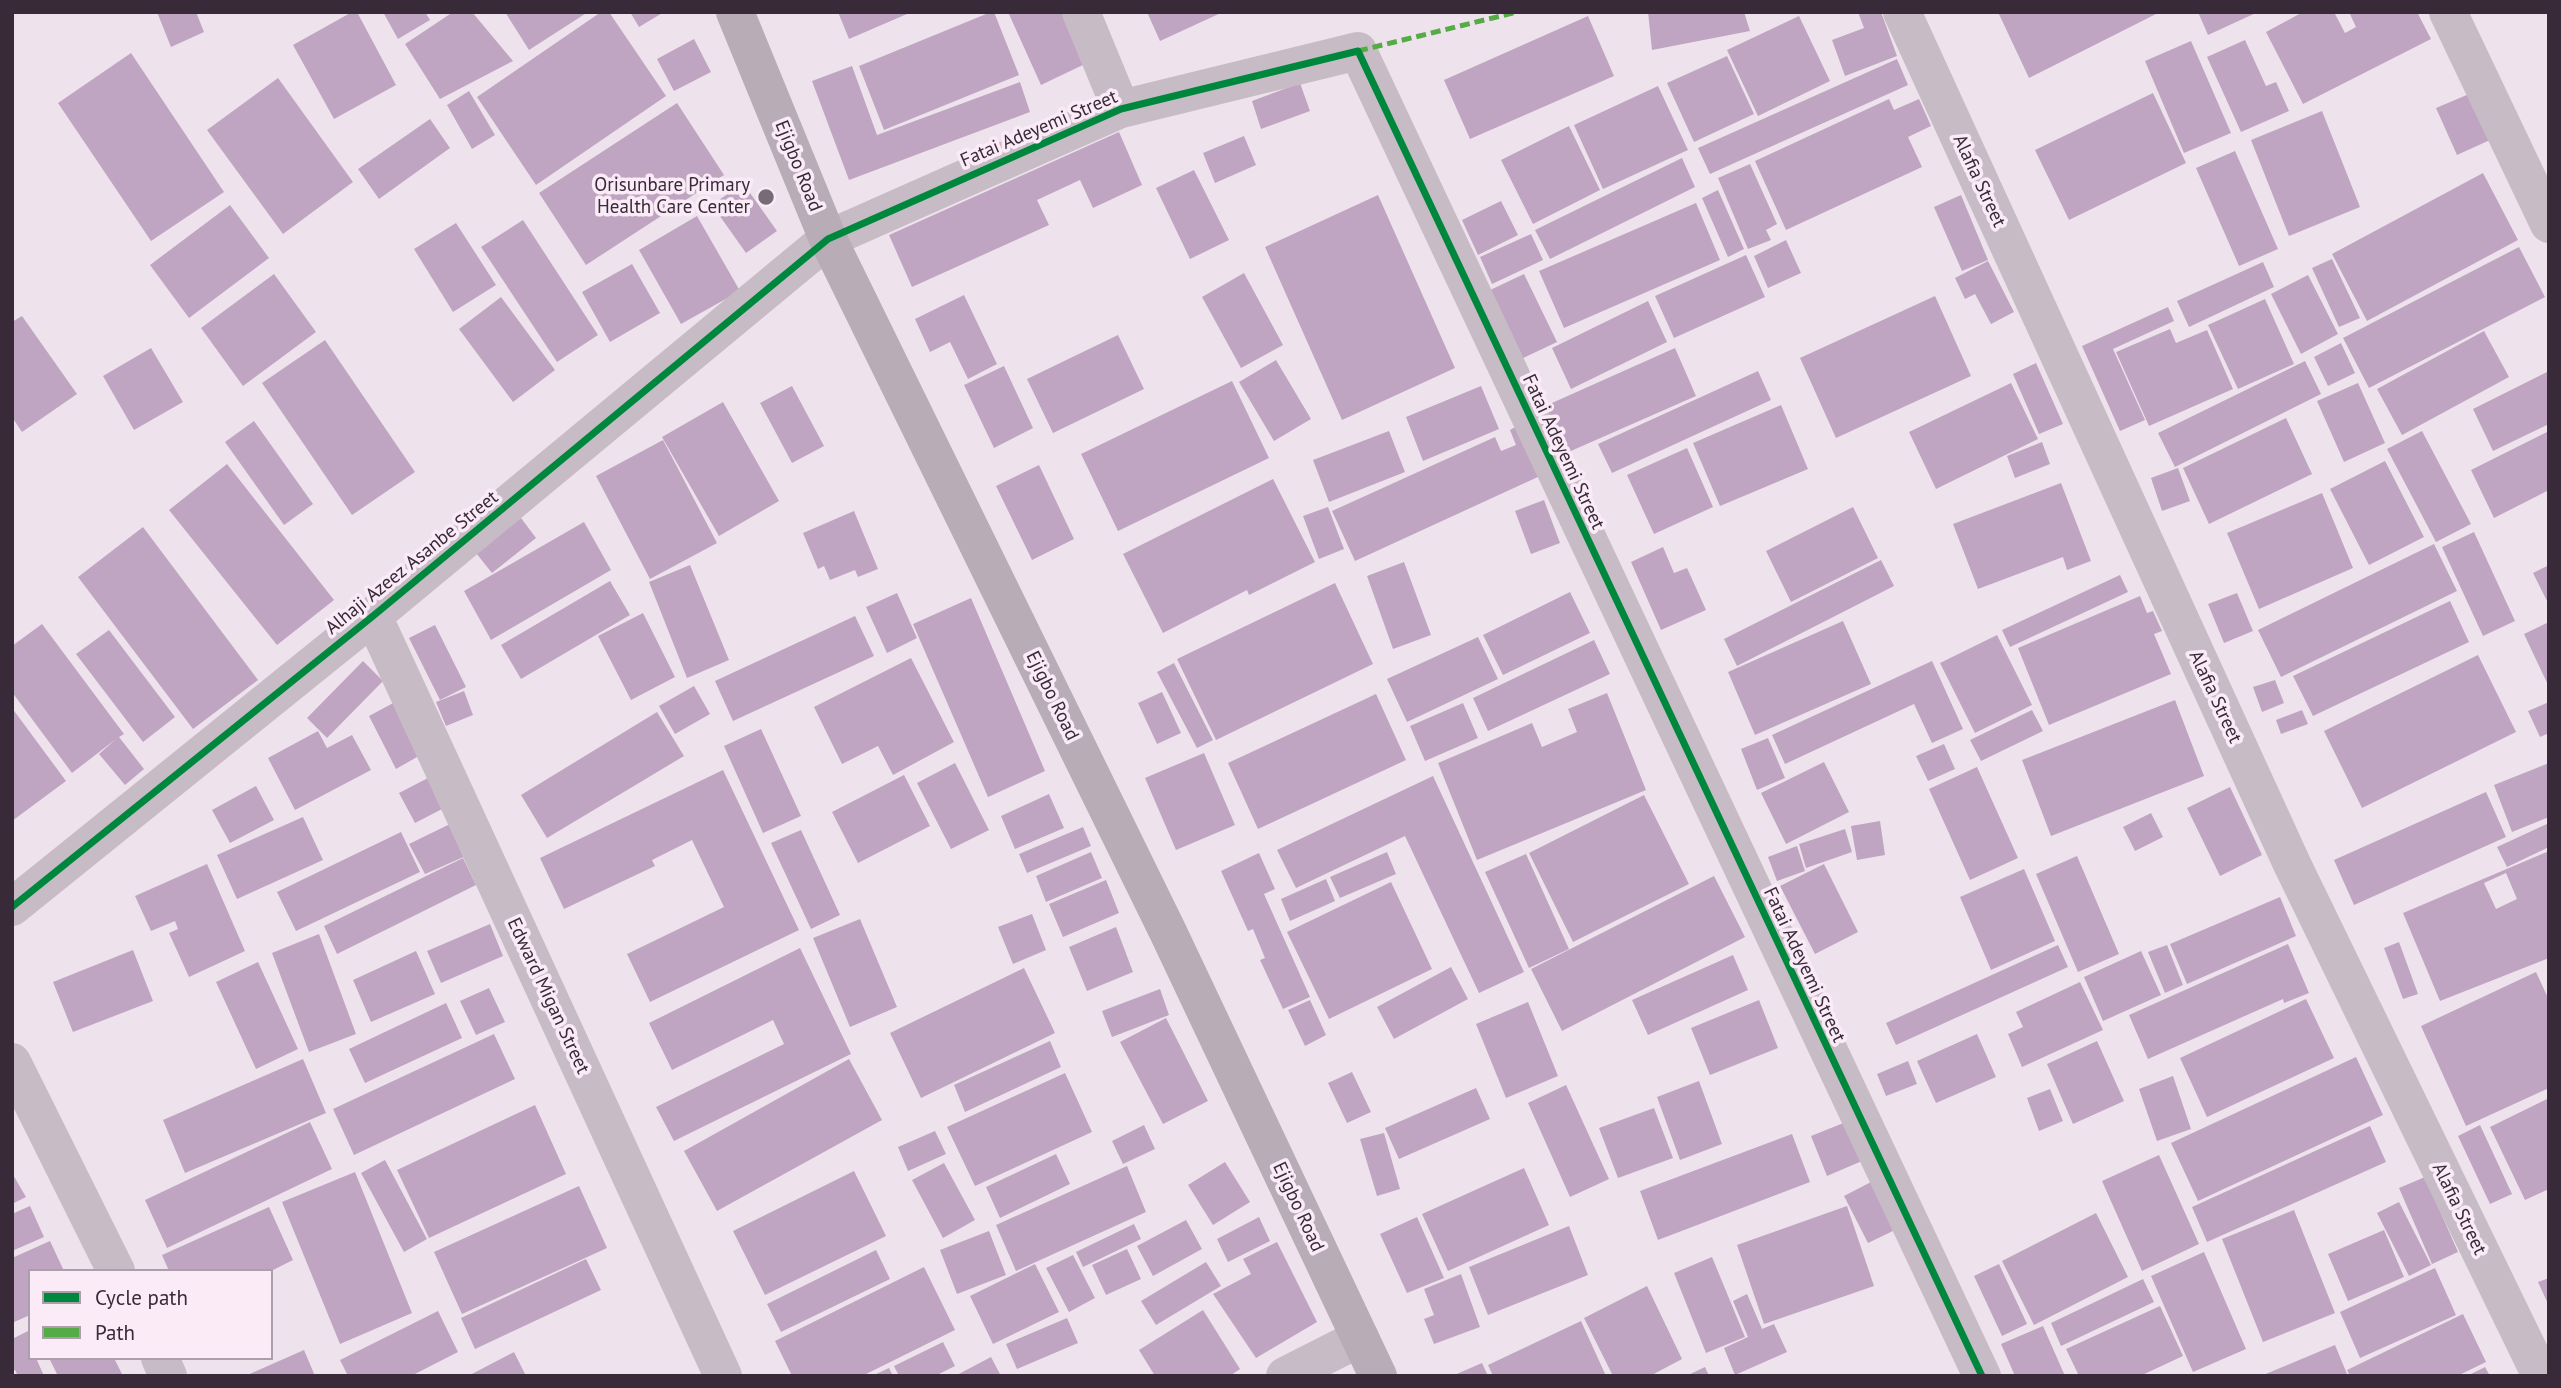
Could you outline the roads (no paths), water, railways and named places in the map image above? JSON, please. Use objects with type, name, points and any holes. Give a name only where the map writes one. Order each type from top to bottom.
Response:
[{"type":"street","name":"Ejigbo Road","points":[[735,12],[828,239],[1168,932],[1378,1376]]},
{"type":"street","points":[[1080,12],[1121,109]]},
{"type":"street","name":"Alafia Street","points":[[1902,12],[2292,864],[2540,1376]]},
{"type":"street","points":[[2448,12],[2549,224]]},
{"type":"street","name":"Fatai Adeyemi Street","points":[[828,239],[1121,109],[1358,51],[1982,1376]]},
{"type":"street","name":"Alhaji Azeez Asanbe Street","points":[[12,907],[373,616],[828,239]]},
{"type":"street","name":"Edward Migan Street","points":[[373,616],[723,1376]]},
{"type":"street","points":[[12,1062],[115,1269]]},
{"type":"street","points":[[1284,1376],[1360,1338]]},
{"type":"street","points":[[161,1360],[168,1376]]},
{"type":"place","name":"Orisunbare Primary Health Care Center","points":[[766,197]]}]
